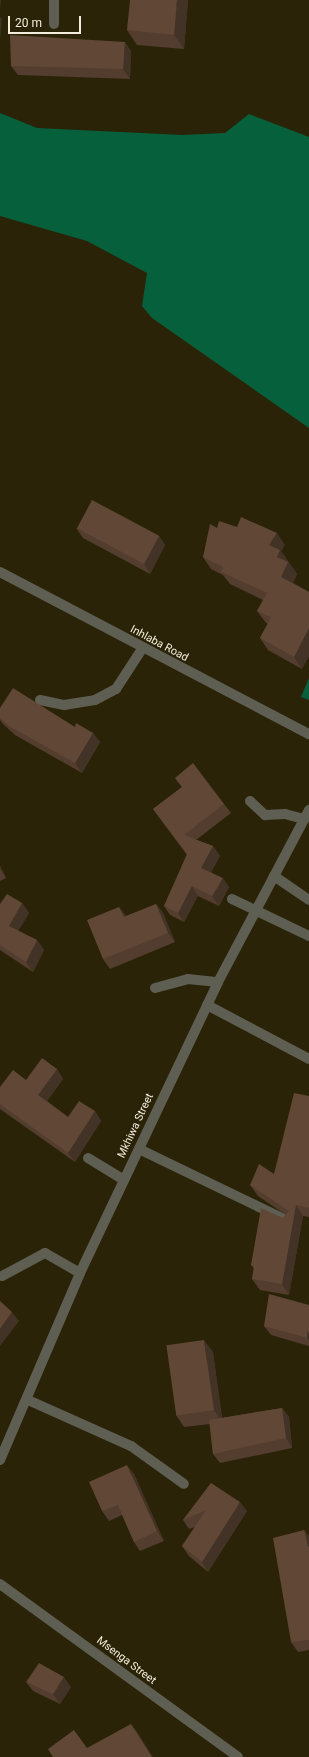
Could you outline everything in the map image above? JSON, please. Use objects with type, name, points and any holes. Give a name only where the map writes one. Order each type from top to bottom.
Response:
[{"type":"street","points":[[54,0],[54,24]]},
{"type":"street","name":"Inhlaba Road","points":[[0,572],[142,648],[309,734]]},
{"type":"street","points":[[40,700],[64,705],[95,700],[116,689],[142,648]]},
{"type":"street","points":[[250,801],[266,815],[307,814]]},
{"type":"street","name":"Mkhiwa Street","points":[[0,1460],[28,1400],[80,1273],[207,1005],[307,814]]},
{"type":"street","points":[[274,876],[309,900]]},
{"type":"street","points":[[232,899],[309,936]]},
{"type":"street","points":[[155,988],[188,980],[218,982]]},
{"type":"street","points":[[207,1005],[309,1060]]},
{"type":"street","points":[[139,1149],[290,1222]]},
{"type":"street","points":[[88,1158],[124,1180]]},
{"type":"street","points":[[2,1276],[45,1253],[80,1273]]},
{"type":"street","points":[[28,1400],[131,1446],[184,1484]]},
{"type":"street","name":"Msenga Street","points":[[0,1584],[238,1757]]},
{"type":"green space","points":[[0,113],[37,128],[182,135],[225,133],[249,114],[309,137],[309,428],[152,318],[142,306],[147,273],[87,241],[0,216]]},
{"type":"green space","points":[[309,678],[309,700],[301,697]]},
{"type":"building","points":[[130,0],[177,0],[174,35],[127,30]]},
{"type":"building","points":[[10,35],[125,42],[123,69],[11,66]]},
{"type":"building","points":[[92,500],[159,536],[144,564],[77,528]]},
{"type":"building","points":[[241,517],[277,533],[269,545],[280,550],[277,557],[288,562],[281,577],[309,592],[309,628],[294,657],[260,638],[271,617],[257,611],[267,593],[221,572],[223,567],[203,557],[210,524],[217,528],[219,521],[237,527]]},
{"type":"building","points":[[13,688],[75,727],[76,723],[93,733],[75,763],[9,726],[0,718],[0,708]]},
{"type":"building","points":[[193,763],[224,804],[184,835],[213,846],[201,868],[223,878],[212,896],[192,886],[178,913],[164,906],[187,854],[153,809],[182,787],[175,778]]},
{"type":"building","points":[[7,894],[22,903],[9,926],[37,940],[26,962],[0,945],[0,904]]},
{"type":"building","points":[[156,904],[168,933],[103,959],[87,920],[119,907],[124,917]]},
{"type":"building","points":[[42,1058],[57,1069],[38,1095],[68,1117],[79,1101],[95,1111],[68,1153],[0,1104],[0,1087],[13,1070],[26,1080]]},
{"type":"building","points":[[294,1093],[309,1096],[309,1208],[296,1205],[282,1284],[252,1279],[254,1266],[251,1265],[261,1208],[283,1218],[289,1211],[250,1185],[259,1164],[274,1174]]},
{"type":"building","points":[[269,1294],[309,1305],[309,1332],[307,1331],[307,1338],[264,1326]]},
{"type":"building","points":[[0,1301],[12,1312],[0,1329]]},
{"type":"building","points":[[204,1340],[214,1410],[176,1416],[166,1345]]},
{"type":"building","points":[[282,1408],[286,1438],[213,1454],[209,1420]]},
{"type":"building","points":[[127,1465],[157,1531],[134,1542],[118,1505],[102,1511],[89,1482]]},
{"type":"building","points":[[211,1483],[240,1502],[202,1562],[182,1546],[206,1510],[183,1520]]},
{"type":"building","points":[[304,1530],[309,1547],[309,1640],[291,1642],[273,1538]]},
{"type":"building","points":[[39,1663],[64,1677],[53,1694],[26,1682]]},
{"type":"building","points":[[131,1724],[152,1757],[53,1757],[48,1749],[74,1730],[87,1748]]}]
